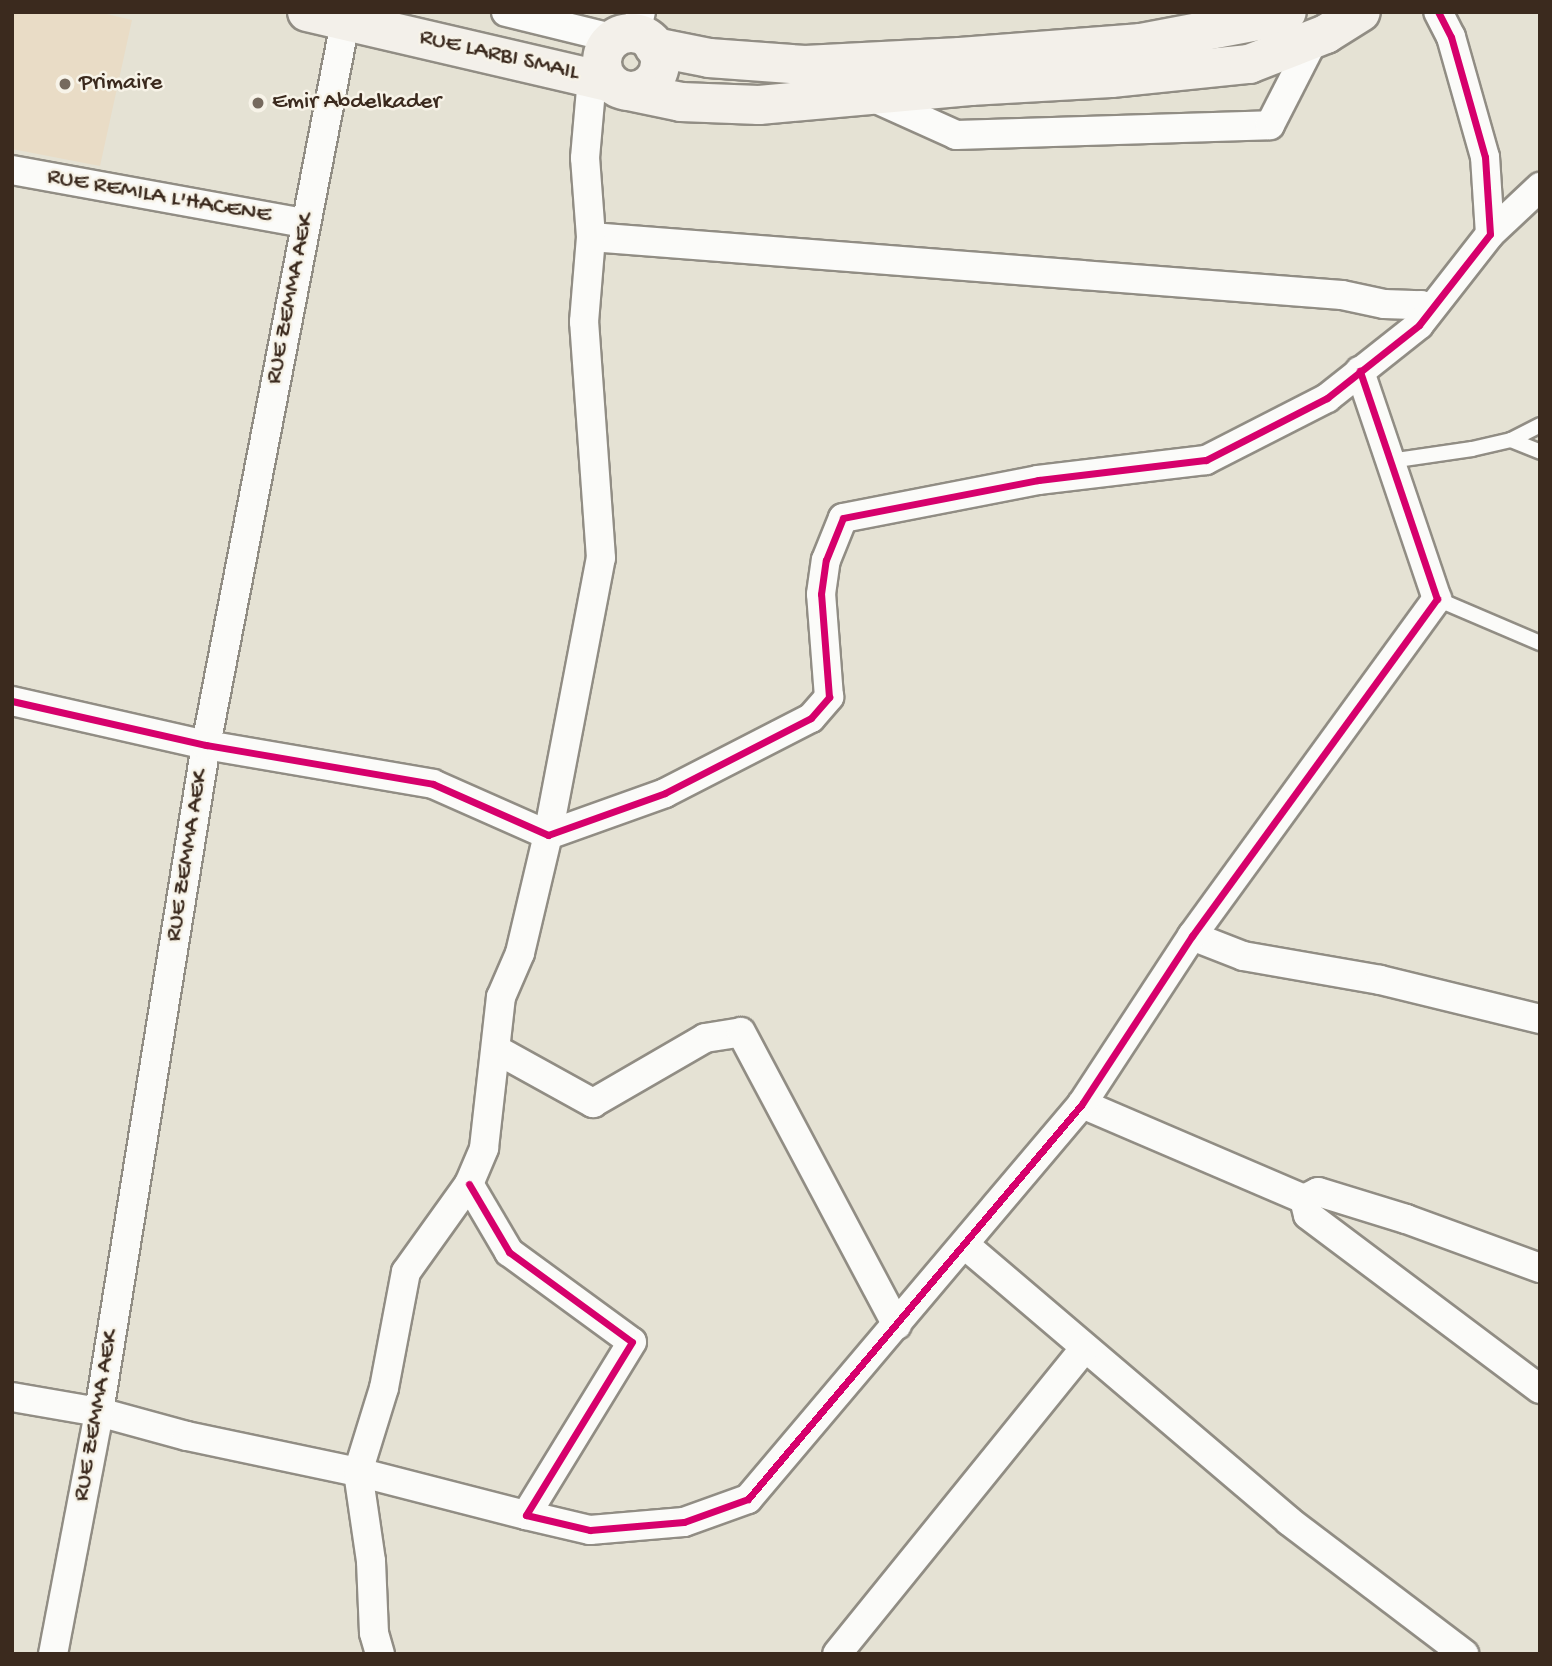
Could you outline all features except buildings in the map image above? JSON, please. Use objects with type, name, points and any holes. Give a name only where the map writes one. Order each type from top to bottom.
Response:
[{"type":"main road","name":"RUE LARBI SMAIL","points":[[307,12],[622,57]]},
{"type":"main road","points":[[622,57],[709,58],[805,65],[960,57],[1142,43],[1279,17],[1287,12]]},
{"type":"main road","points":[[622,57],[681,102],[759,105],[872,97],[970,86],[1111,78],[1248,64],[1314,39],[1361,12]]},
{"type":"street","points":[[380,1654],[374,1633],[371,1561],[358,1472],[384,1388],[405,1272],[469,1184],[484,1148],[501,997],[520,953],[548,835],[601,558],[584,322],[591,237],[585,158],[622,57],[506,12]]},
{"type":"street","points":[[1438,12],[1451,37],[1485,157],[1490,234]]},
{"type":"street","name":"RUE ZEMMA AEK","points":[[53,1654],[99,1412],[205,745],[346,16]]},
{"type":"street","points":[[872,97],[956,135],[1270,125],[1314,39]]},
{"type":"street","name":"RUE REMILA L'HACENE","points":[[12,170],[305,223]]},
{"type":"street","points":[[12,701],[205,745],[433,784],[548,835],[665,793],[811,718],[828,697],[821,594],[826,560],[843,517],[1038,480],[1206,460],[1327,398],[1419,325],[1490,234],[1540,187]]},
{"type":"street","points":[[591,237],[1342,295],[1384,304],[1431,308]]},
{"type":"street","points":[[12,1397],[99,1412],[187,1436],[358,1472],[590,1530],[684,1522],[748,1499],[1082,1104],[1192,936],[1437,599],[1360,371]]},
{"type":"street","points":[[1192,936],[1243,956],[1380,980],[1540,1019]]},
{"type":"street","points":[[497,1050],[593,1103],[705,1038],[741,1032],[897,1325]]},
{"type":"street","points":[[1082,1104],[1304,1199],[1318,1192],[1406,1219],[1540,1268]]},
{"type":"street","points":[[469,1184],[509,1252],[632,1342],[526,1515]]},
{"type":"street","points":[[1304,1199],[1308,1215],[1540,1389]]},
{"type":"street","points":[[965,1245],[1289,1521],[1464,1654]]},
{"type":"street","points":[[838,1654],[1085,1348]]},
{"type":"lane","points":[[1390,461],[1511,440],[1540,425]]},
{"type":"lane","points":[[1511,440],[1540,452]]},
{"type":"lane","points":[[1437,599],[1540,643]]},
{"type":"shaded area","name":"Primaire","points":[[12,12],[98,12],[132,20],[100,166],[12,149]]},
{"type":"cycle path","points":[[12,701],[206,745],[433,784],[548,835],[665,793],[811,718],[829,697],[821,594],[826,560],[843,518],[1038,480],[1206,460],[1327,398],[1419,325],[1490,234],[1485,157],[1451,37],[1438,12]]},
{"type":"cycle path","points":[[469,1184],[509,1252],[632,1342],[526,1515],[590,1530],[684,1522],[748,1499],[1082,1104],[1192,936],[1437,599],[1360,371]]},
{"type":"place","name":"Primaire","points":[[65,84]]},
{"type":"place","name":"Emir Abdelkader","points":[[258,103]]}]
